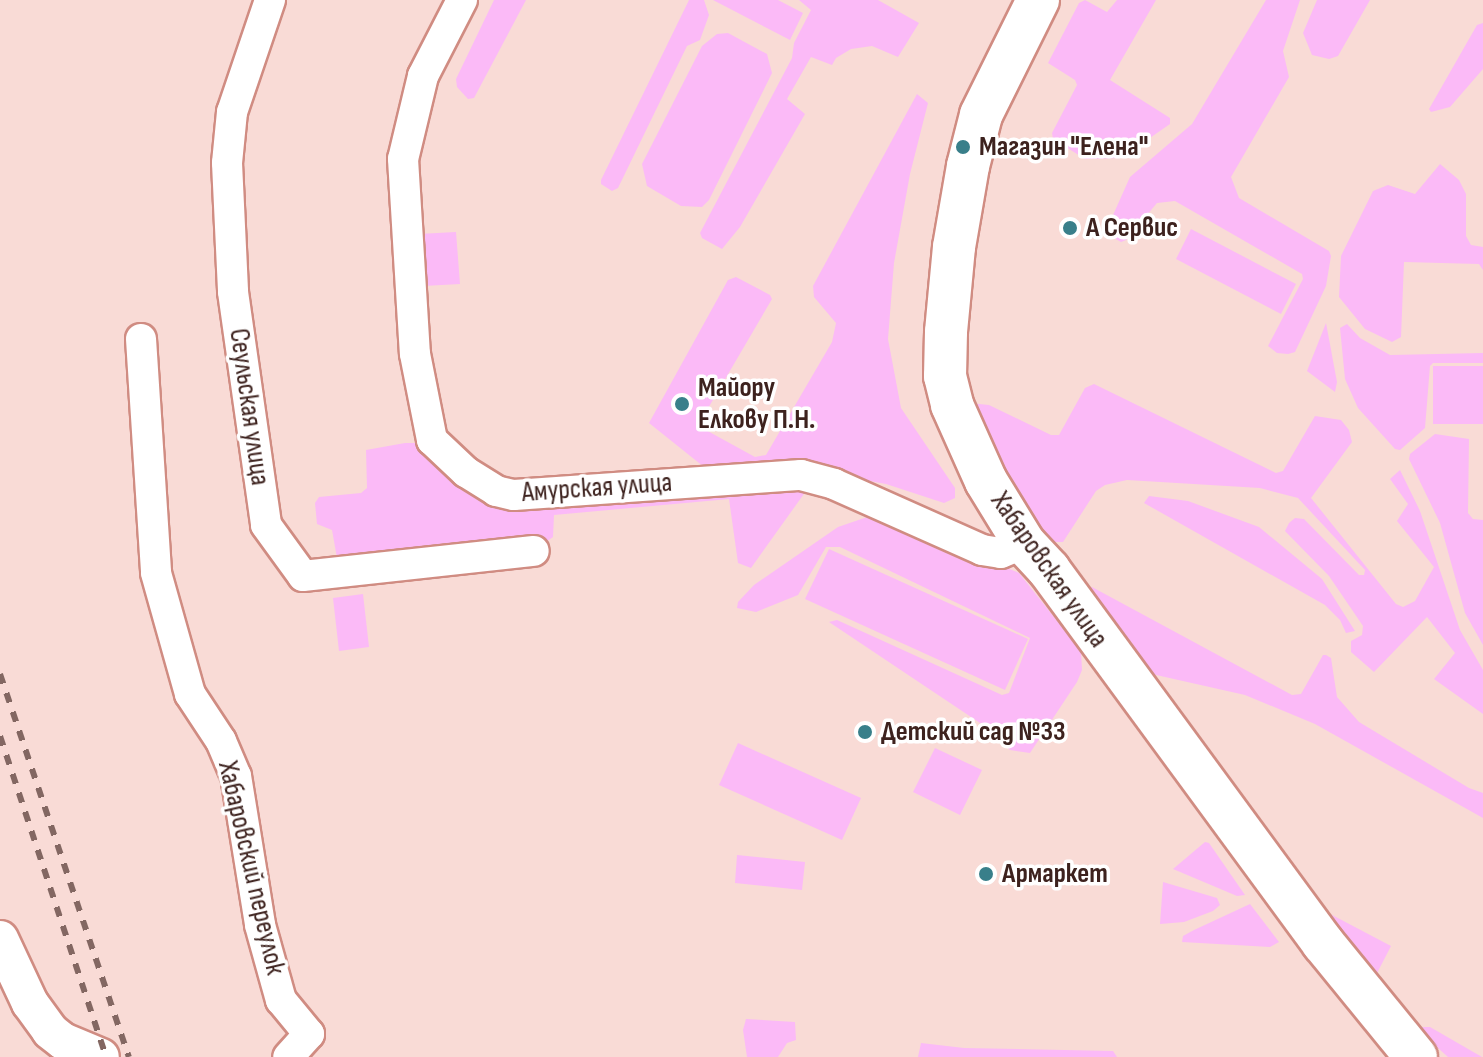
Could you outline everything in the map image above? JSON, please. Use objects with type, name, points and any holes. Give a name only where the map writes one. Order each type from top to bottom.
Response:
[{"type":"main road","name":"Хабаровская улица","points":[[1039,2],[981,115],[968,166],[954,247],[945,363],[952,405],[965,439],[1024,543],[1049,570],[1323,943],[1416,1057]]},
{"type":"street","name":"Сеульская улица","points":[[270,0],[232,112],[227,163],[233,292],[266,525],[303,576],[534,551]]},
{"type":"street","name":"Амурская улица","points":[[462,0],[423,76],[403,159],[415,354],[432,440],[466,472],[496,491],[514,495],[801,475],[834,484],[982,550],[1001,553],[1024,543]]},
{"type":"street","name":"Хабаровский переулок","points":[[141,339],[156,573],[190,694],[221,741],[236,776],[260,925],[281,1000],[309,1034],[288,1057]]},
{"type":"street","points":[[0,939],[30,1003],[50,1031],[63,1041],[101,1057]]},
{"type":"shaded area","points":[[494,0],[526,0],[474,98],[468,99],[457,87],[456,79]]},
{"type":"shaded area","points":[[689,0],[704,0],[709,15],[700,40],[687,46],[618,188],[612,191],[601,184],[601,180]]},
{"type":"shaded area","points":[[713,0],[778,0],[803,13],[790,40]]},
{"type":"shaded area","points":[[799,0],[878,0],[919,23],[898,57],[872,46],[851,49],[836,58],[832,65],[811,57],[787,99],[805,114],[740,227],[722,249],[702,238],[700,233],[792,58],[794,43],[811,10]]},
{"type":"shaded area","points":[[1085,0],[1107,12],[1117,0],[1156,0],[1110,80],[1170,118],[1170,124],[1121,158],[1085,159],[1053,139],[1052,133],[1077,85],[1075,80],[1048,63],[1079,3]]},
{"type":"shaded area","points":[[1266,0],[1300,0],[1283,51],[1289,77],[1231,177],[1239,198],[1329,251],[1331,256],[1326,286],[1295,352],[1288,354],[1277,353],[1268,346],[1303,279],[1302,274],[1175,201],[1157,203],[1126,240],[1121,242],[1105,233],[1130,177],[1192,124]]},
{"type":"shaded area","points":[[1317,0],[1370,0],[1338,56],[1329,59],[1312,55],[1303,33]]},
{"type":"shaded area","points":[[1483,23],[1483,69],[1450,107],[1431,112],[1429,109],[1477,25]]},
{"type":"shaded area","points":[[728,33],[767,54],[772,73],[709,200],[702,207],[681,206],[647,186],[642,164],[702,46],[717,34]]},
{"type":"shaded area","points":[[917,94],[928,103],[910,174],[894,263],[888,339],[901,408],[955,488],[955,498],[944,503],[886,484],[814,471],[709,471],[649,423],[728,280],[736,277],[772,299],[700,422],[704,429],[755,457],[766,455],[832,342],[836,323],[814,297],[813,286]]},
{"type":"shaded area","points":[[1440,164],[1459,180],[1466,194],[1466,236],[1471,245],[1483,247],[1483,270],[1479,264],[1404,262],[1401,337],[1392,342],[1365,329],[1339,297],[1341,256],[1373,191],[1388,185],[1415,194]]},
{"type":"shaded area","points":[[1191,229],[1296,284],[1281,314],[1176,259]]},
{"type":"shaded area","points":[[456,232],[460,284],[423,286],[419,234]]},
{"type":"shaded area","points":[[1326,323],[1337,382],[1335,392],[1307,371]]},
{"type":"shaded area","points":[[1347,324],[1360,338],[1390,355],[1483,353],[1483,363],[1433,363],[1430,366],[1425,428],[1400,450],[1395,449],[1358,408],[1345,379],[1340,328]]},
{"type":"shaded area","points":[[1433,366],[1483,366],[1483,424],[1433,424]]},
{"type":"shaded area","points":[[1094,384],[1276,473],[1283,471],[1315,416],[1341,420],[1349,430],[1352,442],[1311,498],[1396,604],[1403,607],[1415,601],[1434,567],[1397,521],[1408,504],[1390,479],[1400,470],[1420,511],[1460,630],[1483,670],[1483,714],[1434,679],[1455,653],[1427,617],[1374,672],[1351,652],[1351,641],[1362,635],[1363,626],[1329,576],[1285,531],[1289,523],[1295,518],[1304,519],[1359,575],[1364,575],[1365,570],[1298,498],[1260,488],[1127,480],[1105,485],[1096,491],[1063,542],[1045,542],[965,407],[969,403],[989,405],[1051,435],[1059,435],[1085,388]]},
{"type":"shaded area","points":[[1435,434],[1469,439],[1468,513],[1473,519],[1483,520],[1483,645],[1465,613],[1440,523],[1409,459],[1410,454]]},
{"type":"shaded area","points":[[416,443],[475,485],[811,484],[751,568],[738,563],[729,499],[554,515],[553,537],[543,544],[337,558],[332,530],[317,524],[315,503],[319,497],[361,493],[367,488],[366,450]]},
{"type":"shaded area","points":[[1149,496],[1188,501],[1259,527],[1322,579],[1355,631],[1346,633],[1340,620],[1325,605],[1144,503]]},
{"type":"shaded area","points":[[876,514],[1019,573],[1081,651],[1082,670],[1077,682],[1030,753],[1010,750],[980,723],[829,622],[837,620],[1002,695],[1009,693],[1030,638],[840,547],[826,547],[798,595],[756,612],[737,608],[738,602],[754,585],[838,527]]},
{"type":"shaded area","points":[[829,549],[1028,639],[1005,690],[805,599]]},
{"type":"shaded area","points":[[1092,587],[1292,695],[1301,694],[1323,655],[1326,655],[1331,658],[1337,697],[1359,722],[1469,788],[1483,793],[1483,818],[1315,724],[1245,695],[1134,670],[1083,591]]},
{"type":"shaded area","points":[[363,594],[369,647],[339,651],[333,598]]},
{"type":"shaded area","points":[[738,743],[861,798],[842,840],[719,785]]},
{"type":"shaded area","points":[[935,748],[982,770],[960,815],[913,792]]},
{"type":"shaded area","points":[[1205,842],[1209,843],[1245,895],[1237,896],[1173,869]]},
{"type":"shaded area","points":[[737,855],[805,862],[802,890],[735,883]]},
{"type":"shaded area","points":[[1163,882],[1217,898],[1220,905],[1213,911],[1184,922],[1160,924]]},
{"type":"shaded area","points":[[1250,904],[1279,942],[1270,947],[1182,942],[1183,936]]},
{"type":"shaded area","points":[[1315,906],[1391,946],[1374,979]]},
{"type":"shaded area","points":[[746,1019],[795,1022],[796,1040],[787,1043],[778,1057],[747,1057],[743,1030]]},
{"type":"shaded area","points":[[1422,1027],[1430,1027],[1482,1057],[1448,1057],[1420,1032]]},
{"type":"shaded area","points":[[921,1043],[964,1048],[1113,1051],[1117,1057],[918,1057]]},
{"type":"railway","points":[[0,674],[129,1057]]},
{"type":"railway","points":[[0,736],[106,1057]]},
{"type":"place","name":"Магазин \"Елена\"","points":[[963,147]]},
{"type":"place","name":"А Сервис","points":[[1070,228]]},
{"type":"place","name":"Майору Елкову П.Н.","points":[[682,404]]},
{"type":"place","name":"Детский сад №33","points":[[865,732]]},
{"type":"place","name":"Армаркет","points":[[986,874]]}]
